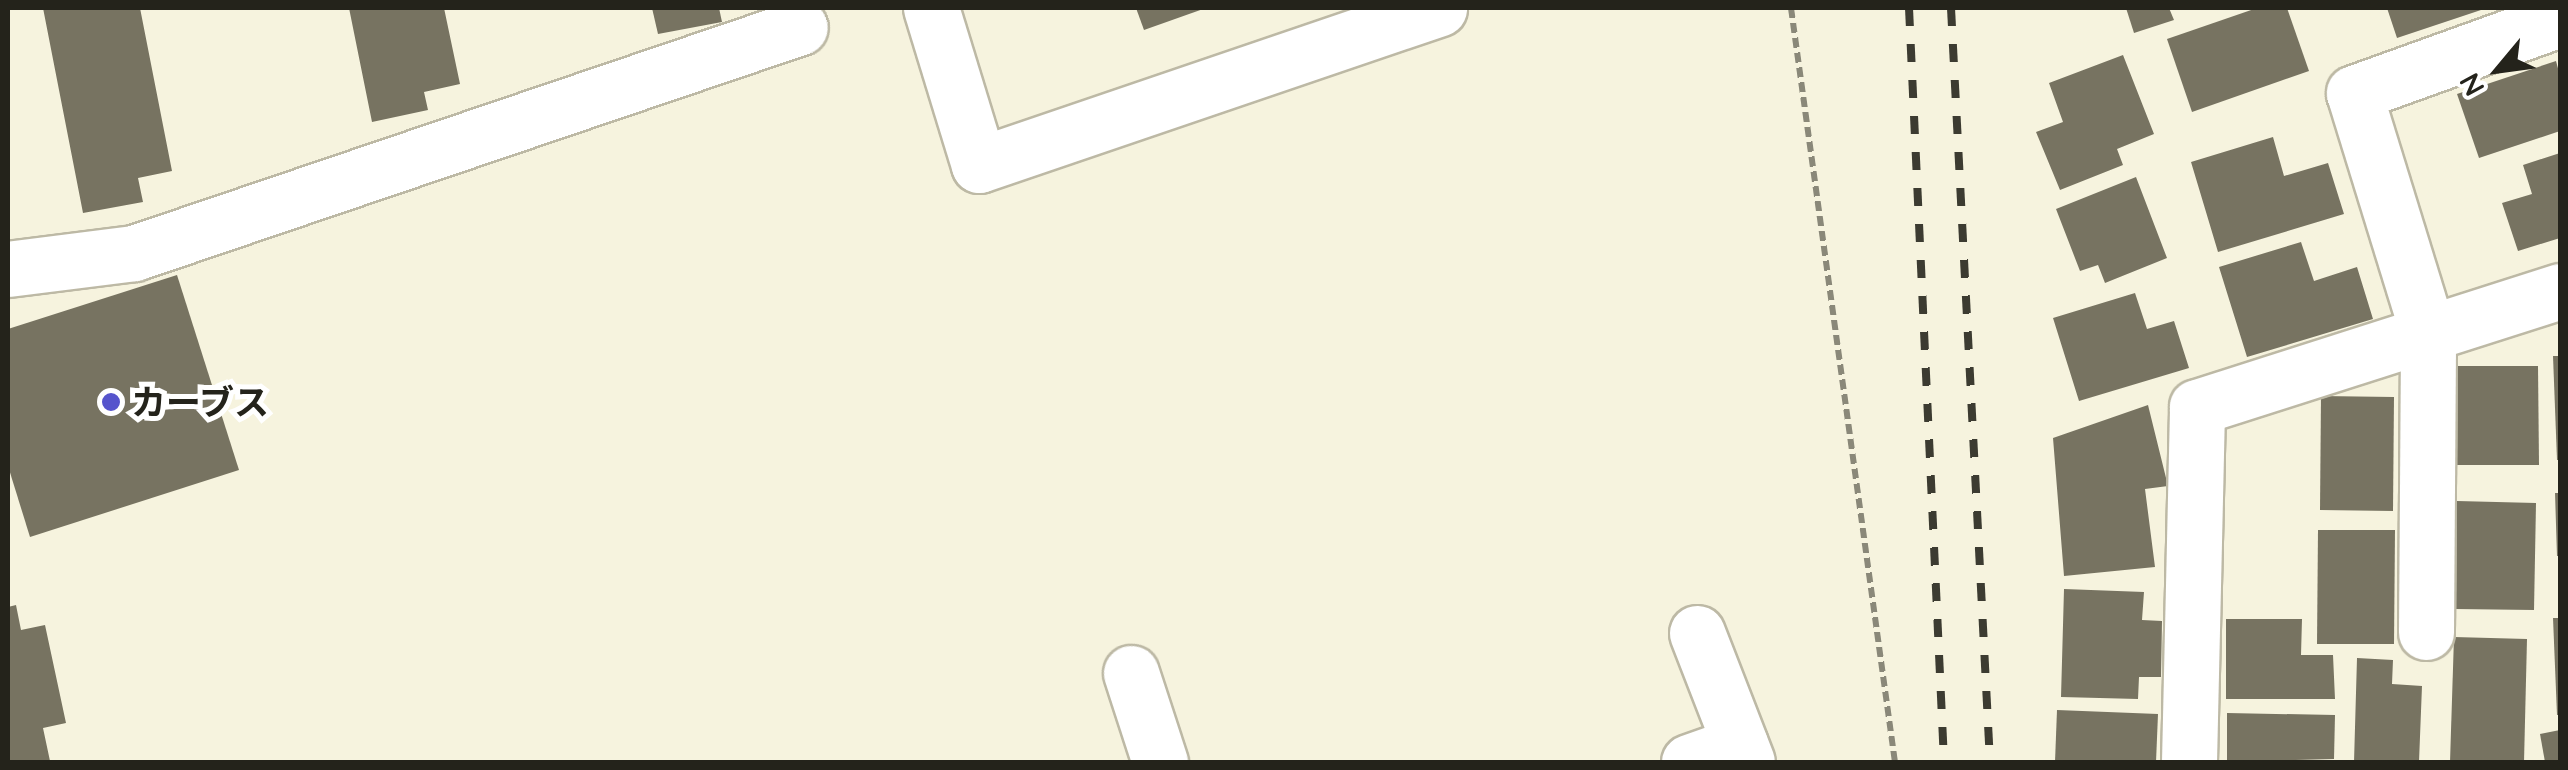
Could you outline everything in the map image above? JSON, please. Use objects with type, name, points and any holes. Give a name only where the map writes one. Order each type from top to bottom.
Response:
[{"type":"street","points":[[931,8],[979,165],[1440,8]]},
{"type":"street","points":[[2426,632],[2428,333],[2354,93],[2560,19]]},
{"type":"street","points":[[8,269],[134,252],[800,27]]},
{"type":"street","points":[[2190,762],[2197,407],[2560,291]]},
{"type":"street","points":[[1689,762],[1743,754],[1697,633]]},
{"type":"street","points":[[1131,673],[1160,762]]},
{"type":"path","points":[[1792,8],[1895,762]]},
{"type":"building","points":[[43,8],[140,8],[172,171],[138,178],[143,202],[83,213]]},
{"type":"building","points":[[349,8],[444,8],[460,84],[424,92],[428,110],[372,122]]},
{"type":"building","points":[[652,8],[719,8],[722,22],[658,34]]},
{"type":"building","points":[[1136,8],[1206,8],[1144,30]]},
{"type":"building","points":[[2126,8],[2169,8],[2174,20],[2134,33]]},
{"type":"building","points":[[2257,8],[2287,8],[2309,71],[2192,112],[2167,39]]},
{"type":"building","points":[[2387,8],[2487,8],[2397,38]]},
{"type":"building","points":[[2123,55],[2154,134],[2117,149],[2123,165],[2060,190],[2036,132],[2063,122],[2049,83]]},
{"type":"building","points":[[2556,61],[2560,76],[2560,131],[2479,158],[2457,94]]},
{"type":"building","points":[[2273,137],[2284,176],[2328,163],[2344,214],[2218,252],[2191,162]]},
{"type":"building","points":[[2560,153],[2560,238],[2518,251],[2502,203],[2532,194],[2523,165]]},
{"type":"building","points":[[2136,177],[2167,258],[2105,283],[2098,265],[2080,271],[2056,209]]},
{"type":"building","points":[[2301,242],[2314,281],[2357,267],[2373,319],[2247,357],[2219,267]]},
{"type":"building","points":[[177,275],[239,470],[30,537],[8,466],[8,329]]},
{"type":"building","points":[[2135,293],[2147,329],[2174,321],[2189,368],[2079,401],[2053,318]]},
{"type":"building","points":[[2553,356],[2560,356],[2560,460],[2557,460]]},
{"type":"building","points":[[2455,366],[2538,366],[2539,465],[2456,465]]},
{"type":"building","points":[[2321,396],[2394,397],[2393,511],[2320,510]]},
{"type":"building","points":[[2148,405],[2168,486],[2145,489],[2155,567],[2064,576],[2053,438]]},
{"type":"building","points":[[2555,493],[2560,493],[2560,556],[2557,556]]},
{"type":"building","points":[[2457,501],[2536,503],[2534,610],[2455,609]]},
{"type":"building","points":[[2318,530],[2395,530],[2394,644],[2317,644]]},
{"type":"building","points":[[2064,589],[2144,592],[2142,620],[2162,621],[2161,677],[2139,677],[2138,699],[2061,697]]},
{"type":"building","points":[[16,605],[21,630],[45,625],[66,723],[43,728],[50,761],[8,762],[8,607]]},
{"type":"building","points":[[2553,618],[2560,618],[2560,715],[2557,715]]},
{"type":"building","points":[[2226,619],[2302,619],[2301,655],[2333,655],[2335,699],[2226,699]]},
{"type":"building","points":[[2454,637],[2527,639],[2524,762],[2450,762]]},
{"type":"building","points":[[2357,658],[2393,660],[2392,684],[2422,686],[2419,762],[2354,762]]},
{"type":"building","points":[[2057,710],[2158,714],[2156,762],[2055,762]]},
{"type":"building","points":[[2227,713],[2335,715],[2334,759],[2227,762]]},
{"type":"building","points":[[2560,730],[2560,762],[2545,762],[2540,734]]},
{"type":"railway","points":[[1909,8],[1944,762]]},
{"type":"railway","points":[[1951,8],[1990,762]]},
{"type":"place","name":"カーブス","points":[[111,402]]}]
